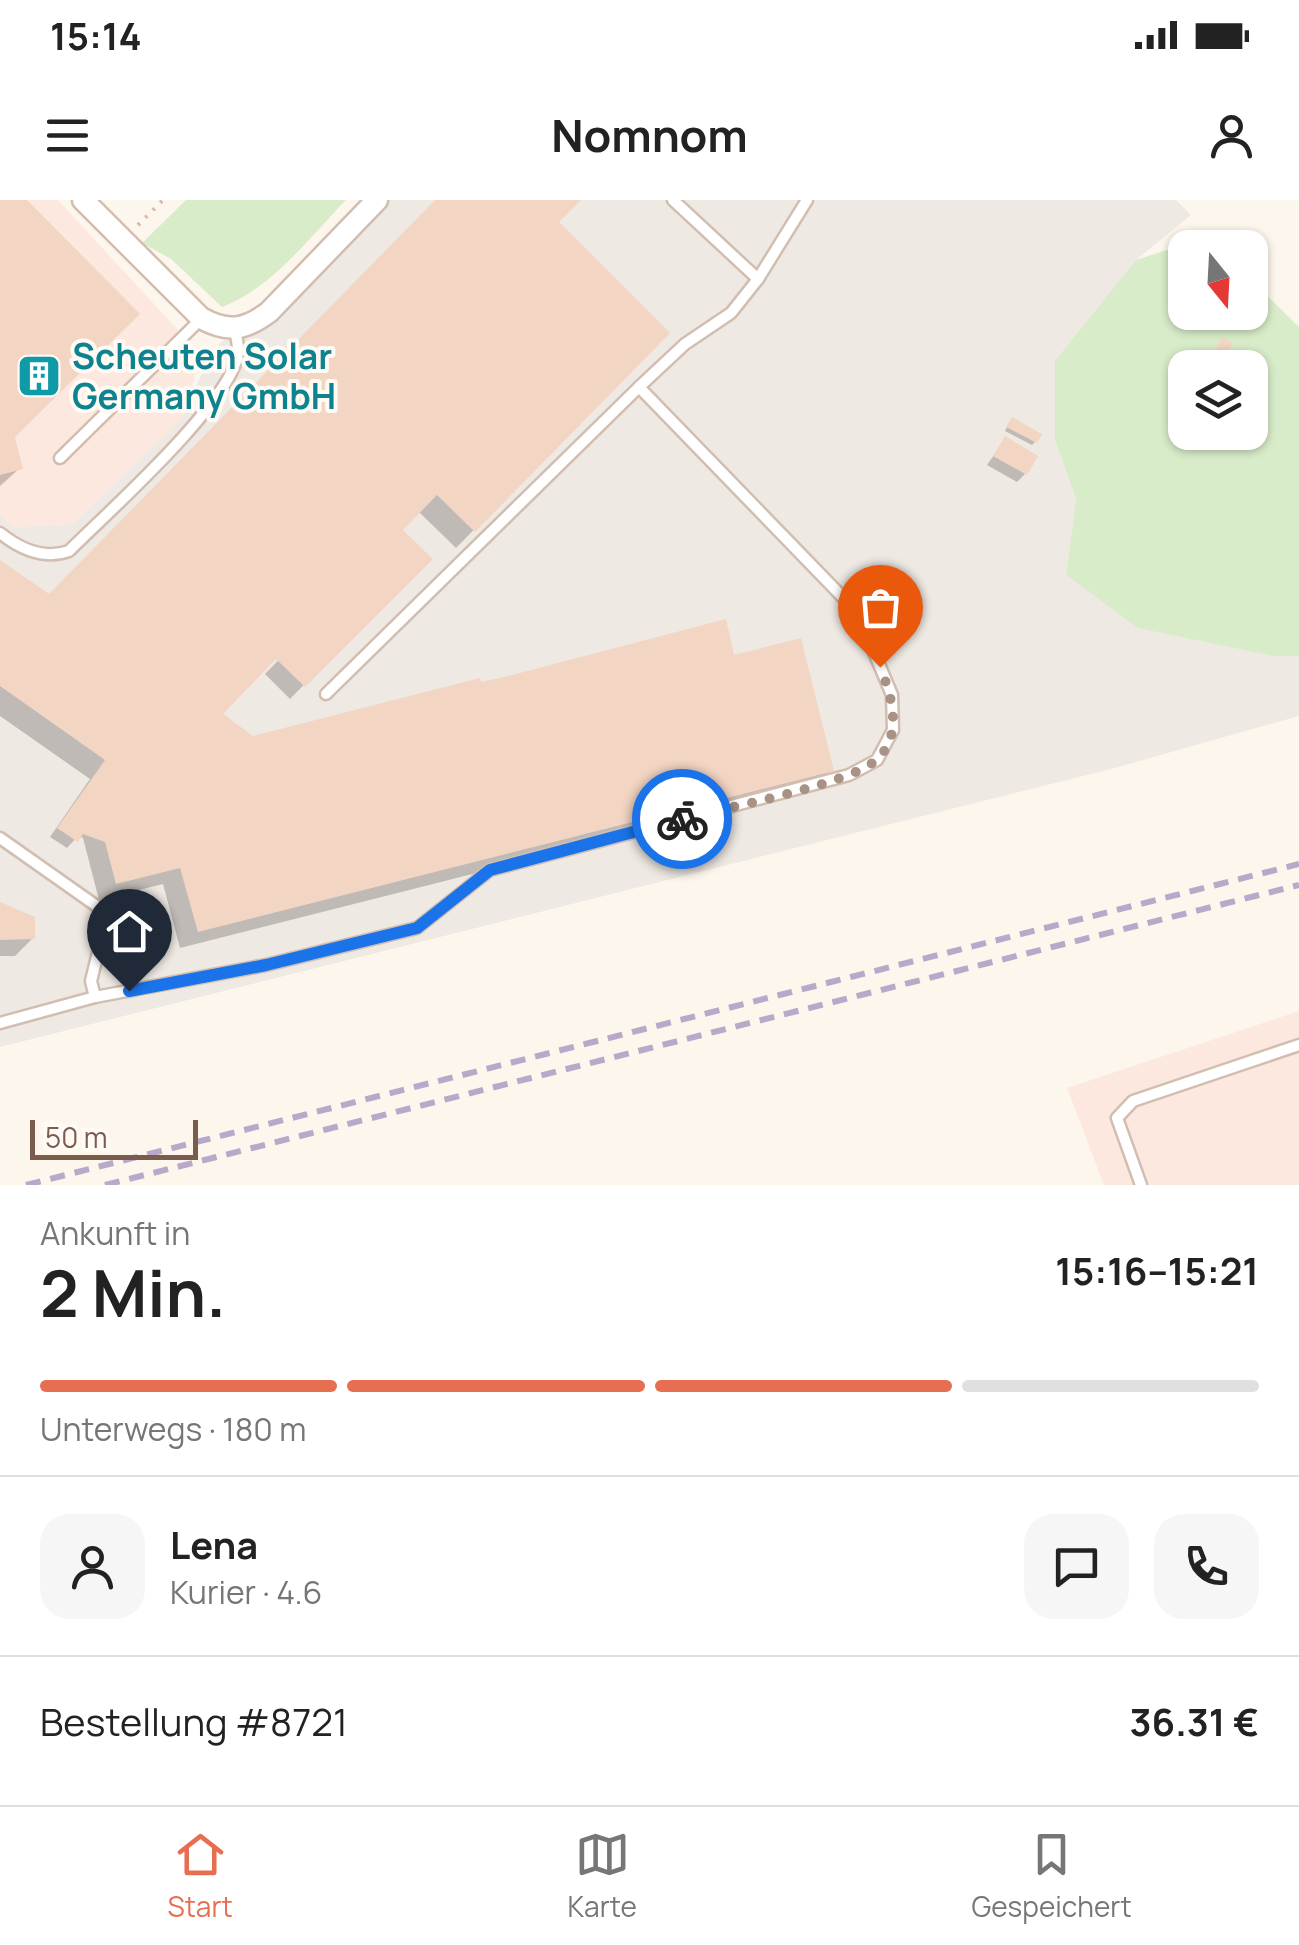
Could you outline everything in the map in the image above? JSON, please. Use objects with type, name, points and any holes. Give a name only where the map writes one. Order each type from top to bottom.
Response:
[{"type":"street","points":[[83,200],[201,318],[217,327],[235,330],[252,325],[268,312],[377,200]]},
{"type":"lane","points":[[673,200],[758,279]]},
{"type":"lane","points":[[326,694],[639,387],[685,344],[731,314],[758,279],[807,200]]},
{"type":"lane","points":[[60,458],[201,318]]},
{"type":"lane","points":[[0,533],[28,552],[69,551],[200,420],[238,353],[235,330]]},
{"type":"lane","points":[[0,1023],[95,998],[266,965],[417,928],[490,870],[849,775],[877,760],[893,730],[892,695],[857,612],[639,387]]},
{"type":"lane","points":[[0,838],[98,907],[106,920],[91,981],[95,998]]},
{"type":"lane","points":[[1141,1185],[1117,1118],[1133,1101],[1299,1045]]},
{"type":"path","points":[[154,209],[163,200]]},
{"type":"shaded area","points":[[0,200],[58,200],[201,355],[182,418],[73,524],[13,527],[0,514]]},
{"type":"shaded area","points":[[388,200],[1176,200],[1191,215],[1136,260],[1055,440],[1076,499],[1066,574],[1273,656],[1299,656],[1299,716],[1111,769],[0,1047],[0,514],[13,527],[73,524],[182,418],[211,353],[230,333],[272,315]]},
{"type":"shaded area","points":[[1299,1011],[1299,1185],[1104,1185],[1067,1088]]},
{"type":"green space","points":[[186,200],[346,200],[273,275],[222,307],[171,259],[142,243]]},
{"type":"green space","points":[[1168,250],[1168,330],[1268,330],[1268,297],[1299,327],[1299,656],[1273,656],[1138,628],[1066,575],[1076,499],[1055,440],[1055,361],[1136,260]]},
{"type":"building","name":"Scheuten Solar Germany GmbH","points":[[0,200],[27,200],[140,314],[15,437],[23,469],[0,475]]},
{"type":"building","points":[[435,200],[581,200],[559,222],[670,333],[475,532],[437,495],[403,530],[433,559],[305,687],[276,659],[223,714],[253,736],[726,619],[734,655],[801,638],[834,771],[198,932],[180,868],[116,884],[105,842],[83,834],[78,842],[57,828],[105,760],[0,686],[0,560],[49,594]]},
{"type":"building","points":[[1223,337],[1233,344],[1229,350],[1215,350]]},
{"type":"building","points":[[1012,417],[1042,434],[1037,443],[1006,427]]},
{"type":"building","points":[[1005,436],[1038,456],[1027,475],[993,456]]},
{"type":"building","points":[[0,902],[35,917],[35,939],[0,940]]},
{"type":"railway","points":[[26,1185],[1299,864]]},
{"type":"railway","points":[[105,1185],[1299,885]]},
{"type":"way so far","points":[[682,819],[849,775],[877,760],[893,730],[892,695],[880,667]]},
{"type":"place","name":"Scheuten Solar Germany GmbH","points":[[39,376]]},
{"type":"route","points":[[129,991],[266,965],[417,928],[490,870],[682,819]]}]
